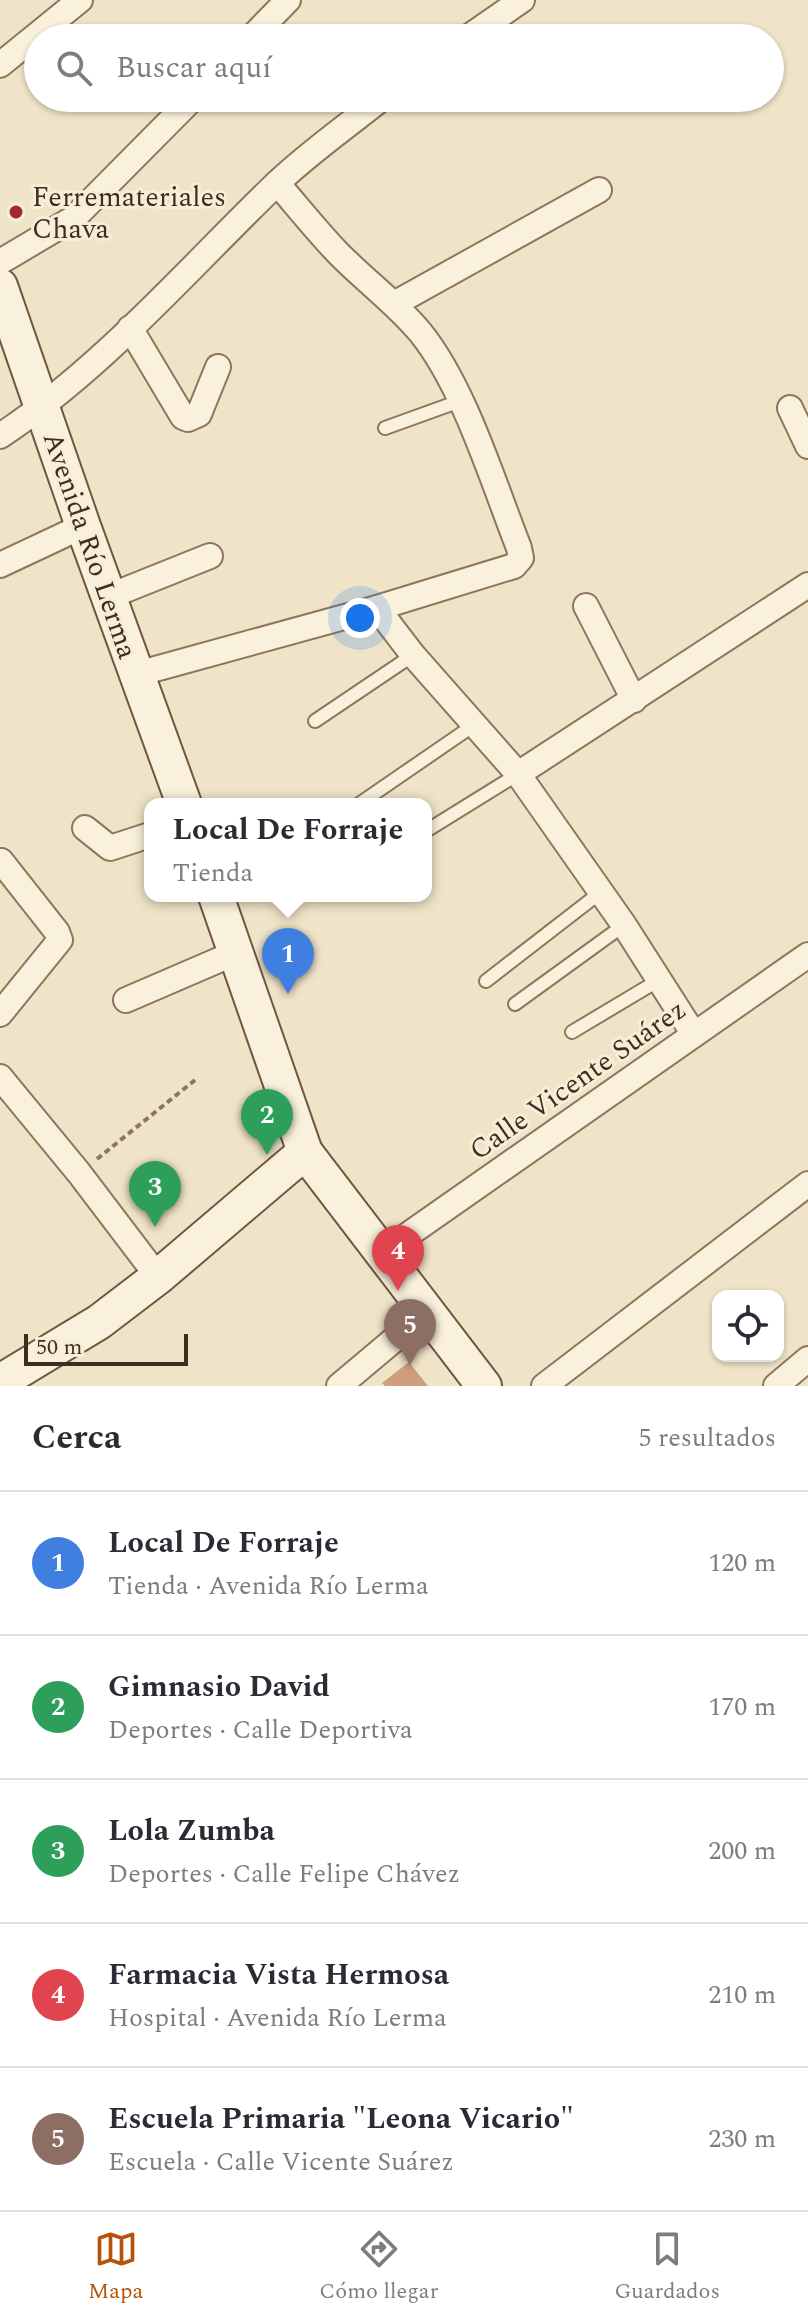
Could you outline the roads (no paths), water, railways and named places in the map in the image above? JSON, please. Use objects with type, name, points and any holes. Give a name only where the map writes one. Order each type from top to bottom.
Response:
[{"type":"main road","name":"Avenida Río Lerma","points":[[0,286],[182,798]]},
{"type":"main road","points":[[218,902],[305,1152],[484,1386]]},
{"type":"main road","points":[[0,1382],[99,1322],[158,1277],[305,1152]]},
{"type":"street","points":[[50,24],[80,0]]},
{"type":"street","points":[[265,24],[288,0]]},
{"type":"street","points":[[487,24],[522,0]]},
{"type":"street","points":[[0,65],[24,46]]},
{"type":"street","points":[[0,262],[74,218],[179,112]]},
{"type":"street","points":[[0,436],[43,408],[130,328],[277,183],[365,112]]},
{"type":"street","points":[[137,674],[377,608],[514,566],[521,558],[460,401],[439,360],[421,333],[338,253],[277,183]]},
{"type":"street","points":[[394,304],[599,190]]},
{"type":"street","points":[[130,328],[183,417],[194,418],[199,414],[218,367]]},
{"type":"street","points":[[790,408],[808,446]]},
{"type":"street","points":[[0,565],[83,526]]},
{"type":"street","points":[[110,596],[210,556]]},
{"type":"street","points":[[518,774],[808,585]]},
{"type":"street","points":[[586,606],[634,700]]},
{"type":"street","points":[[377,608],[413,655],[518,774],[624,925],[693,1033]]},
{"type":"street","points":[[85,828],[110,848],[144,837]]},
{"type":"street","points":[[0,1014],[60,940],[1,861]]},
{"type":"street","points":[[126,1000],[235,953]]},
{"type":"street","name":"Calle Vicente Suárez","points":[[382,1253],[808,955]]},
{"type":"street","points":[[0,1077],[79,1173],[158,1277]]},
{"type":"street","points":[[544,1386],[808,1184]]},
{"type":"street","points":[[339,1386],[427,1312]]},
{"type":"street","points":[[776,1386],[808,1359]]},
{"type":"lane","points":[[385,428],[460,401]]},
{"type":"lane","points":[[315,721],[413,655]]},
{"type":"lane","points":[[368,798],[474,725]]},
{"type":"lane","points":[[432,827],[518,774]]},
{"type":"lane","points":[[486,981],[601,892]]},
{"type":"lane","points":[[515,1004],[624,925]]},
{"type":"lane","points":[[572,1032],[659,980]]},
{"type":"place","name":"Ferremateriales Chava","points":[[16,212]]},
{"type":"place","name":"Local De Forraje","points":[[288,994]]},
{"type":"place","name":"Gimnasio David","points":[[267,1155]]},
{"type":"place","name":"Lola Zumba","points":[[155,1227]]},
{"type":"place","name":"Farmacia Vista Hermosa","points":[[398,1291]]},
{"type":"place","name":"Escuela Primaria \"Leona Vicario\"","points":[[410,1365]]}]
